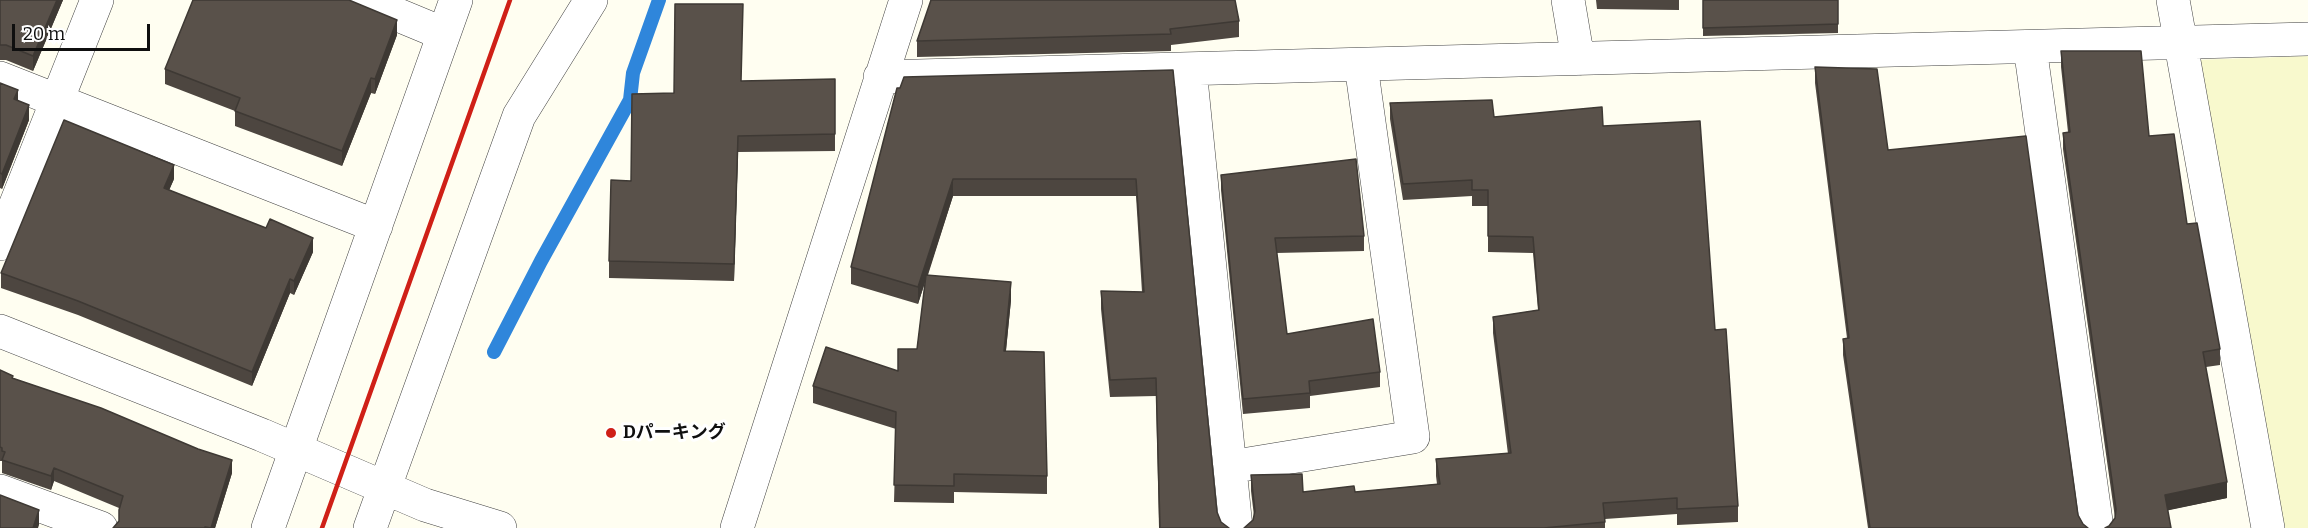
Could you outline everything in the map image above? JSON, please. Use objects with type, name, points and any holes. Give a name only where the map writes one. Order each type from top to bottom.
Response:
[{"type":"street","points":[[0,244],[97,0]]},
{"type":"street","points":[[362,0],[444,34]]},
{"type":"street","points":[[268,528],[456,0]]},
{"type":"street","points":[[370,528],[519,116],[591,0]]},
{"type":"street","points":[[737,528],[906,0]]},
{"type":"street","points":[[1568,0],[1578,59]]},
{"type":"street","points":[[2173,0],[2268,528]]},
{"type":"street","points":[[880,77],[2308,39]]},
{"type":"street","points":[[2030,47],[2097,528]]},
{"type":"street","points":[[1230,467],[1413,437],[1361,65]]},
{"type":"street","points":[[1190,69],[1236,528]]},
{"type":"street","points":[[0,78],[376,226]]},
{"type":"street","points":[[0,331],[297,450],[425,505],[500,528]]},
{"type":"street","points":[[0,491],[62,521],[101,528]]},
{"type":"green space","points":[[2308,56],[2308,528],[2277,528],[2195,60]]},
{"type":"building","points":[[0,0],[57,0],[33,56],[6,45],[0,45]]},
{"type":"building","points":[[193,0],[349,0],[397,20],[375,79],[371,78],[342,151],[235,111],[240,98],[165,69]]},
{"type":"building","points":[[931,0],[1235,0],[1239,21],[1170,29],[1171,34],[917,41]]},
{"type":"building","points":[[1703,0],[1838,0],[1838,24],[1703,28]]},
{"type":"building","points":[[675,4],[743,4],[741,81],[835,79],[835,134],[738,136],[734,264],[609,261],[611,180],[631,181],[632,94],[674,93]]},
{"type":"building","points":[[2061,51],[2141,51],[2149,136],[2174,134],[2187,224],[2197,223],[2220,349],[2203,352],[2227,482],[2165,495],[2171,528],[2105,528],[2115,518],[2116,509],[2063,133],[2070,132]]},
{"type":"building","points":[[1815,67],[1877,69],[1888,150],[2026,136],[2078,515],[2088,528],[1870,528],[1843,339],[1849,338]]},
{"type":"building","points":[[1173,70],[1217,512],[1221,522],[1229,528],[1160,528],[1156,378],[1110,380],[1101,291],[1144,292],[1136,179],[953,179],[918,287],[851,267],[897,88],[900,88],[904,77]]},
{"type":"building","points":[[0,83],[18,90],[14,99],[29,105],[2,174],[0,173]]},
{"type":"building","points":[[1492,100],[1494,117],[1602,107],[1603,126],[1700,121],[1715,330],[1726,329],[1738,506],[1677,509],[1677,498],[1603,503],[1605,522],[1544,528],[1244,528],[1253,520],[1255,511],[1251,475],[1302,474],[1303,492],[1354,486],[1355,492],[1440,484],[1436,459],[1511,453],[1493,317],[1539,310],[1533,237],[1488,236],[1488,190],[1472,190],[1472,180],[1403,184],[1390,103]]},
{"type":"building","points":[[64,120],[174,165],[164,188],[266,228],[270,219],[313,238],[294,281],[290,279],[252,372],[78,301],[1,273]]},
{"type":"building","points":[[1356,159],[1364,236],[1275,238],[1287,334],[1373,319],[1380,372],[1309,381],[1310,393],[1243,399],[1221,175]]},
{"type":"building","points":[[926,275],[1011,282],[1004,351],[1044,352],[1047,476],[954,474],[954,486],[894,485],[896,412],[813,386],[826,347],[898,371],[898,349],[917,349]]},
{"type":"building","points":[[0,370],[13,376],[12,378],[101,408],[198,449],[232,460],[211,528],[113,528],[119,521],[123,496],[54,468],[51,476],[2,460],[5,452],[0,447]]},
{"type":"building","points":[[0,495],[39,510],[33,528],[0,528]]},
{"type":"waterway","points":[[494,352],[541,261],[630,100],[633,73],[659,0]]},
{"type":"railway","points":[[322,528],[510,0]]},
{"type":"place","name":"Dパーキング","points":[[611,433]]}]
